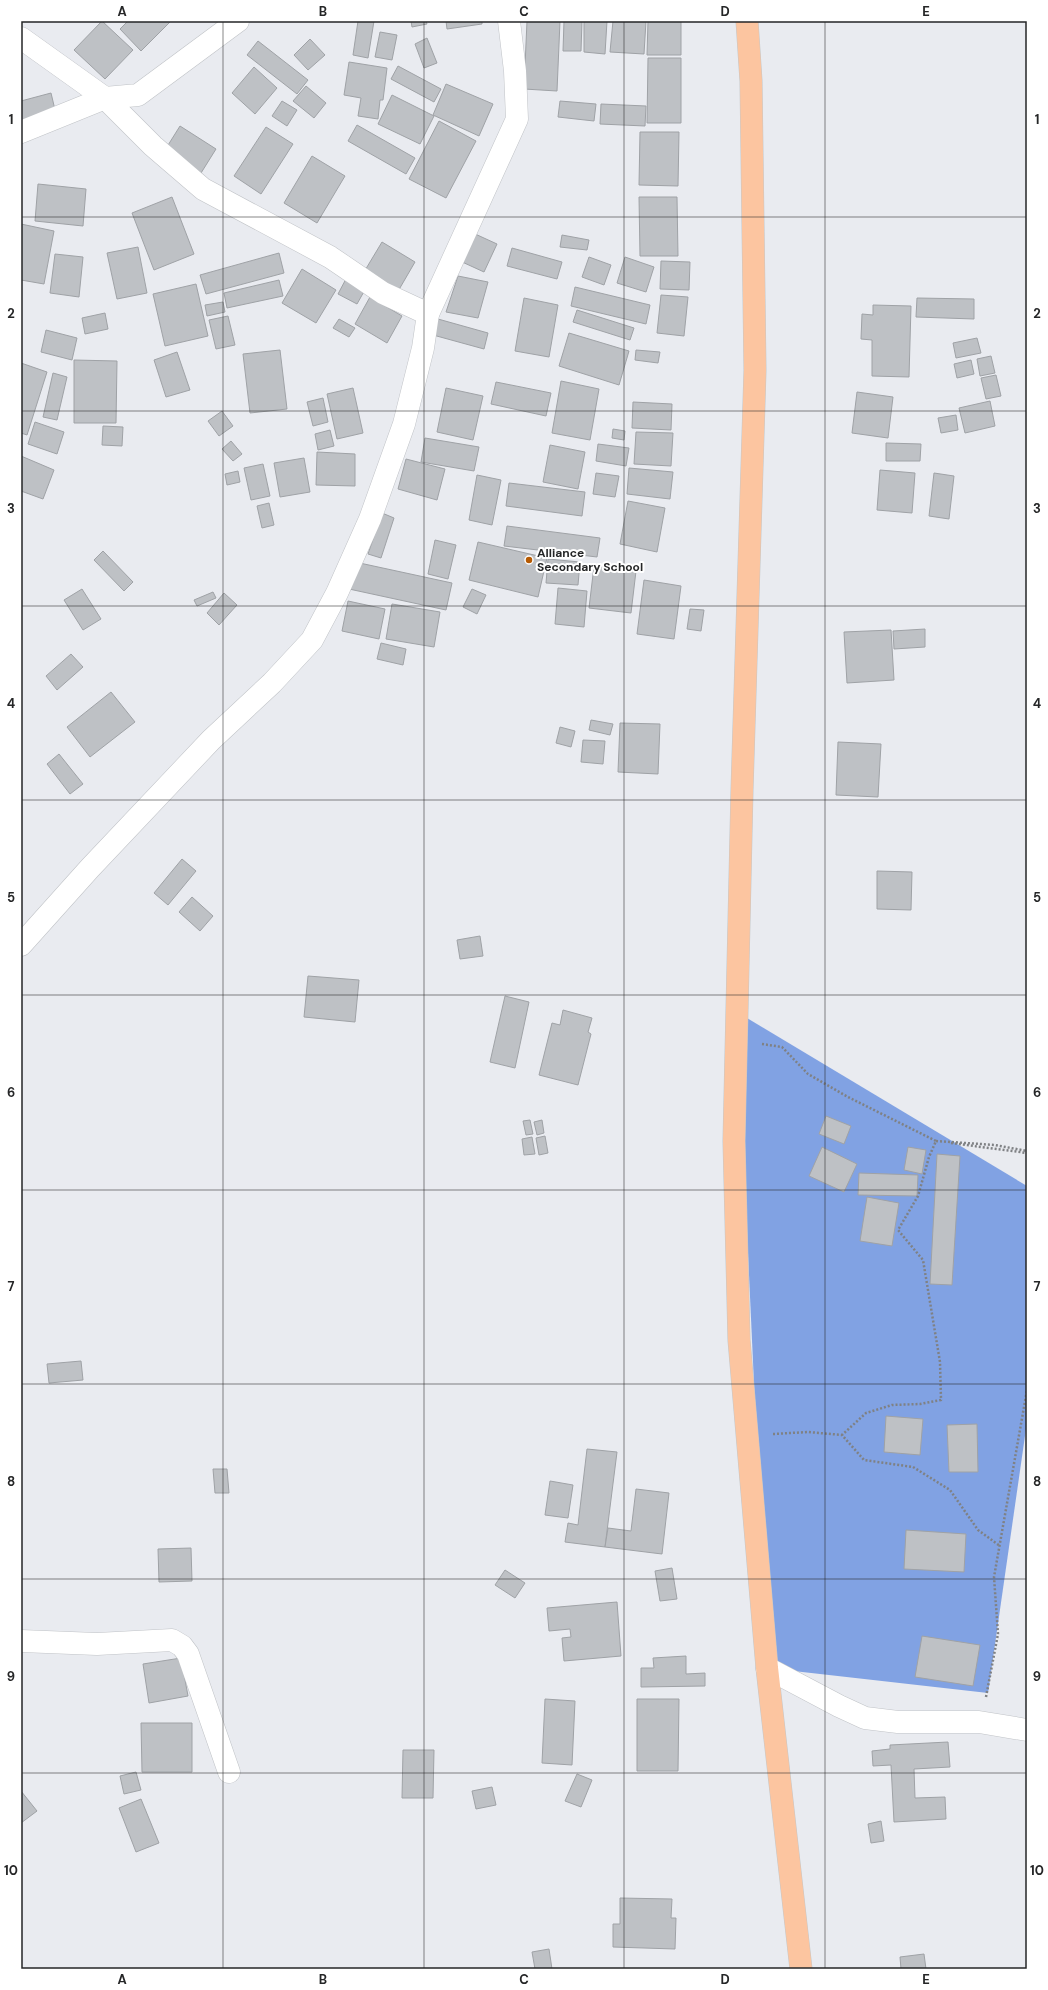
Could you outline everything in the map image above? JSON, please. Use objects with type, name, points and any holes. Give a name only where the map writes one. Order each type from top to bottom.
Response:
[{"type":"main road","points":[[747,21],[751,81],[755,370],[742,790],[734,1141],[739,1340],[767,1668],[801,1969]]},
{"type":"street","points":[[21,132],[105,98],[138,95],[238,21]]},
{"type":"street","points":[[21,945],[90,868],[211,740],[272,683],[312,640],[337,593],[370,519],[404,424],[423,348],[428,314],[517,119],[515,71],[509,21]]},
{"type":"street","points":[[21,38],[105,98],[153,146],[203,189],[330,258],[383,293],[428,314]]},
{"type":"street","points":[[21,1641],[97,1644],[172,1640],[182,1646],[188,1654],[229,1772]]},
{"type":"street","points":[[767,1668],[865,1718],[898,1722],[979,1722],[1027,1730]]},
{"type":"path","points":[[736,1040],[782,1047],[808,1074],[848,1098],[936,1141],[1027,1152]]},
{"type":"path","points":[[936,1141],[995,1145],[1027,1152]]},
{"type":"path","points":[[842,1435],[866,1414],[892,1405],[920,1404],[940,1400],[940,1362],[923,1260],[898,1230],[918,1196],[929,1157],[936,1141]]},
{"type":"path","points":[[979,1722],[988,1693],[998,1634],[994,1577],[1027,1390]]},
{"type":"path","points":[[747,1436],[808,1432],[842,1435],[864,1460],[913,1467],[950,1490],[978,1530],[1000,1546]]},
{"type":"water","points":[[737,1012],[1027,1186],[1027,1422],[988,1693],[767,1668]]},
{"type":"building","points":[[102,21],[133,50],[105,79],[74,50]]},
{"type":"building","points":[[128,21],[171,21],[141,51],[120,29]]},
{"type":"building","points":[[358,21],[374,21],[368,58],[353,55]]},
{"type":"building","points":[[411,21],[426,21],[427,24],[412,27]]},
{"type":"building","points":[[446,21],[482,21],[482,24],[447,29]]},
{"type":"building","points":[[527,21],[560,21],[557,91],[524,89]]},
{"type":"building","points":[[564,21],[582,21],[581,51],[563,51]]},
{"type":"building","points":[[584,21],[607,21],[605,54],[584,52]]},
{"type":"building","points":[[613,21],[646,21],[644,54],[610,52]]},
{"type":"building","points":[[648,21],[681,21],[681,55],[647,55]]},
{"type":"building","points":[[380,32],[397,35],[392,60],[375,57]]},
{"type":"building","points":[[427,38],[437,63],[424,68],[415,44]]},
{"type":"building","points":[[310,39],[325,55],[308,70],[294,55]]},
{"type":"building","points":[[258,41],[308,80],[297,94],[247,55]]},
{"type":"building","points":[[648,58],[681,58],[681,123],[647,123]]},
{"type":"building","points":[[349,62],[387,68],[383,100],[380,100],[378,119],[358,116],[361,98],[344,95]]},
{"type":"building","points":[[398,66],[441,89],[434,102],[391,79]]},
{"type":"building","points":[[254,67],[277,88],[255,114],[232,93]]},
{"type":"building","points":[[446,84],[493,104],[479,136],[433,115]]},
{"type":"building","points":[[306,86],[326,103],[314,118],[293,101]]},
{"type":"building","points":[[51,93],[56,114],[21,124],[21,101]]},
{"type":"building","points":[[392,95],[434,116],[420,144],[378,124]]},
{"type":"building","points":[[282,101],[297,110],[287,126],[272,116]]},
{"type":"building","points":[[560,101],[596,104],[594,121],[558,117]]},
{"type":"building","points":[[601,104],[646,106],[645,126],[600,124]]},
{"type":"building","points":[[439,121],[476,141],[446,198],[409,179]]},
{"type":"building","points":[[357,125],[415,158],[406,174],[348,141]]},
{"type":"building","points":[[180,126],[216,149],[201,173],[165,150]]},
{"type":"building","points":[[266,127],[293,144],[261,194],[234,176]]},
{"type":"building","points":[[640,132],[679,132],[678,186],[639,185]]},
{"type":"building","points":[[312,156],[345,176],[317,223],[284,203]]},
{"type":"building","points":[[38,184],[86,189],[83,226],[35,221]]},
{"type":"building","points":[[172,197],[194,254],[154,270],[132,213]]},
{"type":"building","points":[[639,197],[677,197],[678,256],[640,256]]},
{"type":"building","points":[[21,224],[54,231],[44,284],[21,280]]},
{"type":"building","points":[[473,233],[497,244],[484,272],[460,261]]},
{"type":"building","points":[[562,235],[589,240],[587,250],[560,247]]},
{"type":"building","points":[[382,242],[415,262],[397,293],[364,272]]},
{"type":"building","points":[[138,247],[147,293],[117,299],[107,253]]},
{"type":"building","points":[[512,248],[562,262],[557,279],[507,266]]},
{"type":"building","points":[[279,253],[284,273],[206,294],[200,275]]},
{"type":"building","points":[[55,254],[83,257],[79,297],[50,293]]},
{"type":"building","points":[[589,257],[611,265],[604,285],[582,277]]},
{"type":"building","points":[[625,257],[654,267],[646,292],[617,283]]},
{"type":"building","points":[[661,261],[690,262],[689,290],[660,289]]},
{"type":"building","points":[[302,269],[336,290],[316,323],[282,303]]},
{"type":"building","points":[[458,276],[488,282],[478,318],[446,312]]},
{"type":"building","points":[[347,277],[366,288],[357,304],[338,294]]},
{"type":"building","points":[[279,280],[283,296],[227,308],[224,293]]},
{"type":"building","points":[[196,284],[208,336],[165,346],[153,294]]},
{"type":"building","points":[[575,287],[650,305],[646,324],[571,306]]},
{"type":"building","points":[[661,295],[688,297],[684,336],[657,333]]},
{"type":"building","points":[[370,297],[402,316],[387,343],[355,324]]},
{"type":"building","points":[[524,298],[558,305],[549,357],[515,351]]},
{"type":"building","points":[[917,298],[974,299],[974,319],[916,317]]},
{"type":"building","points":[[223,302],[225,312],[207,316],[205,305]]},
{"type":"building","points":[[873,305],[911,306],[909,377],[872,376],[872,340],[861,339],[862,314],[873,315]]},
{"type":"building","points":[[577,310],[634,328],[630,340],[573,322]]},
{"type":"building","points":[[105,313],[108,329],[85,334],[82,318]]},
{"type":"building","points":[[228,316],[235,345],[216,349],[209,320]]},
{"type":"building","points":[[339,319],[355,328],[349,337],[333,328]]},
{"type":"building","points":[[438,319],[488,333],[484,349],[433,335]]},
{"type":"building","points":[[46,330],[77,338],[72,360],[41,352]]},
{"type":"building","points":[[569,333],[629,351],[619,385],[559,366]]},
{"type":"building","points":[[977,338],[981,353],[956,358],[953,343]]},
{"type":"building","points":[[280,350],[287,409],[250,413],[243,354]]},
{"type":"building","points":[[636,350],[660,352],[658,363],[635,360]]},
{"type":"building","points":[[177,352],[190,390],[166,397],[154,360]]},
{"type":"building","points":[[991,356],[995,373],[980,376],[977,359]]},
{"type":"building","points":[[74,360],[117,361],[116,423],[74,423]]},
{"type":"building","points":[[971,360],[974,374],[957,378],[954,364]]},
{"type":"building","points":[[21,363],[47,372],[27,435],[21,433]]},
{"type":"building","points":[[53,373],[67,377],[57,420],[43,417]]},
{"type":"building","points":[[996,375],[1001,396],[986,399],[981,378]]},
{"type":"building","points":[[561,381],[599,389],[590,440],[552,433]]},
{"type":"building","points":[[496,382],[551,393],[546,416],[491,404]]},
{"type":"building","points":[[353,388],[363,433],[337,439],[327,394]]},
{"type":"building","points":[[446,388],[483,396],[473,440],[437,432]]},
{"type":"building","points":[[857,392],[893,397],[888,438],[852,433]]},
{"type":"building","points":[[323,398],[328,422],[313,426],[307,402]]},
{"type":"building","points":[[990,401],[995,426],[965,433],[959,408]]},
{"type":"building","points":[[633,402],[672,404],[671,430],[632,428]]},
{"type":"building","points":[[222,411],[233,426],[219,436],[208,421]]},
{"type":"building","points":[[956,415],[958,430],[941,433],[938,418]]},
{"type":"building","points":[[35,422],[64,432],[57,454],[28,444]]},
{"type":"building","points":[[103,426],[123,427],[122,446],[102,445]]},
{"type":"building","points":[[613,429],[625,431],[624,440],[612,438]]},
{"type":"building","points":[[330,430],[334,446],[318,450],[315,434]]},
{"type":"building","points":[[636,432],[673,433],[671,466],[634,464]]},
{"type":"building","points":[[425,438],[479,447],[474,471],[421,462]]},
{"type":"building","points":[[231,441],[242,454],[233,461],[222,449]]},
{"type":"building","points":[[886,443],[921,444],[920,461],[886,461]]},
{"type":"building","points":[[598,444],[629,448],[626,466],[596,461]]},
{"type":"building","points":[[550,445],[585,452],[578,489],[543,482]]},
{"type":"building","points":[[317,452],[355,454],[355,486],[316,485]]},
{"type":"building","points":[[21,456],[54,470],[43,499],[21,491]]},
{"type":"building","points":[[304,458],[310,492],[280,497],[274,463]]},
{"type":"building","points":[[406,459],[445,469],[437,500],[398,489]]},
{"type":"building","points":[[263,464],[270,496],[251,500],[244,468]]},
{"type":"building","points":[[629,468],[673,472],[670,499],[627,494]]},
{"type":"building","points":[[880,470],[915,473],[912,513],[877,510]]},
{"type":"building","points":[[238,471],[240,482],[227,485],[225,474]]},
{"type":"building","points":[[596,473],[619,476],[615,497],[593,494]]},
{"type":"building","points":[[934,473],[954,476],[949,519],[929,516]]},
{"type":"building","points":[[477,475],[501,480],[492,525],[469,520]]},
{"type":"building","points":[[509,483],[585,492],[582,516],[506,506]]},
{"type":"building","points":[[628,501],[665,508],[657,552],[620,544]]},
{"type":"building","points":[[269,503],[274,525],[262,528],[257,506]]},
{"type":"building","points":[[382,513],[394,518],[381,558],[368,554]]},
{"type":"building","points":[[507,526],[600,538],[597,557],[504,546]]},
{"type":"building","points":[[435,540],[456,545],[448,579],[428,574]]},
{"type":"building","points":[[478,542],[547,558],[538,597],[469,580]]},
{"type":"building","points":[[103,551],[133,582],[124,591],[94,560]]},
{"type":"building","points":[[548,559],[580,562],[578,585],[546,583]]},
{"type":"building","points":[[355,562],[452,583],[446,610],[349,589]]},
{"type":"building","points":[[594,566],[636,571],[631,613],[589,608]]},
{"type":"building","points":[[644,580],[681,586],[674,639],[637,634]]},
{"type":"building","points":[[558,588],[587,591],[584,627],[555,624]]},
{"type":"building","points":[[82,589],[101,619],[83,630],[64,600]]},
{"type":"building","points":[[472,589],[486,595],[477,614],[463,607]]},
{"type":"building","points":[[213,592],[216,598],[197,606],[194,600]]},
{"type":"building","points":[[224,593],[237,605],[219,625],[207,613]]},
{"type":"building","points":[[348,601],[385,609],[379,639],[342,631]]},
{"type":"building","points":[[392,604],[440,612],[434,647],[386,639]]},
{"type":"building","points":[[690,609],[704,610],[701,631],[687,629]]},
{"type":"building","points":[[925,629],[925,647],[894,649],[893,631]]},
{"type":"building","points":[[891,630],[894,680],[847,683],[844,632]]},
{"type":"building","points":[[381,643],[406,649],[403,665],[377,659]]},
{"type":"building","points":[[71,654],[83,667],[57,690],[46,676]]},
{"type":"building","points":[[111,692],[135,722],[90,757],[67,727]]},
{"type":"building","points":[[591,720],[613,724],[610,735],[589,730]]},
{"type":"building","points":[[620,723],[660,724],[658,774],[618,772]]},
{"type":"building","points":[[560,727],[575,731],[571,747],[556,743]]},
{"type":"building","points":[[583,740],[605,741],[603,764],[581,762]]},
{"type":"building","points":[[838,742],[881,744],[878,797],[836,795]]},
{"type":"building","points":[[59,754],[83,784],[70,794],[47,764]]},
{"type":"building","points":[[182,859],[196,871],[168,905],[154,893]]},
{"type":"building","points":[[877,871],[912,872],[911,910],[877,909]]},
{"type":"building","points":[[192,897],[213,916],[200,931],[179,912]]},
{"type":"building","points":[[480,936],[483,956],[460,959],[457,940]]},
{"type":"building","points":[[308,976],[359,980],[355,1022],[304,1017]]},
{"type":"building","points":[[505,996],[529,1002],[515,1068],[490,1062]]},
{"type":"building","points":[[563,1010],[592,1018],[588,1032],[591,1034],[578,1085],[539,1075],[552,1023],[560,1025]]},
{"type":"building","points":[[826,1116],[851,1126],[844,1144],[819,1134]]},
{"type":"building","points":[[530,1120],[533,1134],[526,1135],[523,1121]]},
{"type":"building","points":[[542,1120],[544,1133],[537,1135],[534,1122]]},
{"type":"building","points":[[545,1136],[548,1153],[539,1155],[536,1138]]},
{"type":"building","points":[[532,1137],[535,1154],[524,1155],[522,1139]]},
{"type":"building","points":[[822,1147],[857,1164],[844,1192],[809,1176]]},
{"type":"building","points":[[908,1147],[926,1150],[922,1174],[904,1170]]},
{"type":"building","points":[[937,1154],[960,1156],[952,1285],[930,1284]]},
{"type":"building","points":[[859,1173],[918,1175],[917,1196],[858,1195]]},
{"type":"building","points":[[867,1197],[899,1203],[892,1246],[860,1241]]},
{"type":"building","points":[[81,1361],[83,1380],[49,1383],[47,1364]]},
{"type":"building","points":[[886,1416],[923,1419],[920,1455],[884,1452]]},
{"type":"building","points":[[977,1424],[978,1472],[949,1472],[947,1425]]},
{"type":"building","points":[[587,1449],[617,1452],[605,1547],[565,1542],[568,1523],[578,1525]]},
{"type":"building","points":[[213,1469],[227,1469],[229,1493],[215,1493]]},
{"type":"building","points":[[550,1481],[573,1485],[568,1518],[545,1515]]},
{"type":"building","points":[[636,1489],[669,1493],[662,1554],[605,1547],[608,1528],[631,1531]]},
{"type":"building","points":[[906,1530],[966,1534],[964,1572],[904,1569]]},
{"type":"building","points":[[191,1548],[192,1581],[159,1582],[158,1549]]},
{"type":"building","points":[[672,1568],[677,1599],[660,1601],[655,1571]]},
{"type":"building","points":[[505,1570],[525,1583],[515,1598],[495,1585]]},
{"type":"building","points":[[617,1602],[621,1656],[564,1661],[562,1638],[571,1637],[570,1629],[549,1631],[547,1608]]},
{"type":"building","points":[[922,1636],[980,1645],[973,1686],[915,1677]]},
{"type":"building","points":[[686,1656],[686,1674],[705,1673],[705,1686],[641,1687],[641,1668],[654,1668],[653,1658]]},
{"type":"building","points":[[181,1658],[188,1696],[149,1703],[143,1664]]},
{"type":"building","points":[[545,1699],[575,1701],[572,1765],[542,1763]]},
{"type":"building","points":[[637,1699],[679,1699],[678,1771],[637,1771]]},
{"type":"building","points":[[141,1723],[192,1723],[192,1772],[142,1772]]},
{"type":"building","points":[[948,1742],[950,1767],[914,1769],[915,1798],[945,1797],[946,1819],[894,1822],[891,1765],[873,1766],[872,1751],[890,1749],[890,1745]]},
{"type":"building","points":[[403,1750],[434,1750],[433,1798],[402,1798]]},
{"type":"building","points":[[136,1772],[141,1790],[124,1794],[120,1776]]},
{"type":"building","points":[[577,1774],[592,1780],[581,1807],[565,1801]]},
{"type":"building","points":[[492,1787],[496,1805],[476,1809],[472,1791]]},
{"type":"building","points":[[21,1791],[37,1811],[21,1823]]},
{"type":"building","points":[[141,1799],[159,1843],[136,1852],[119,1808]]},
{"type":"building","points":[[881,1821],[884,1841],[871,1843],[868,1824]]},
{"type":"building","points":[[620,1898],[672,1899],[671,1918],[676,1918],[675,1949],[613,1947],[613,1924],[620,1924]]},
{"type":"building","points":[[549,1949],[552,1969],[535,1969],[532,1952]]},
{"type":"building","points":[[924,1954],[926,1969],[901,1969],[900,1957]]},
{"type":"place","name":"Alliance Secondary School","points":[[529,560]]}]
